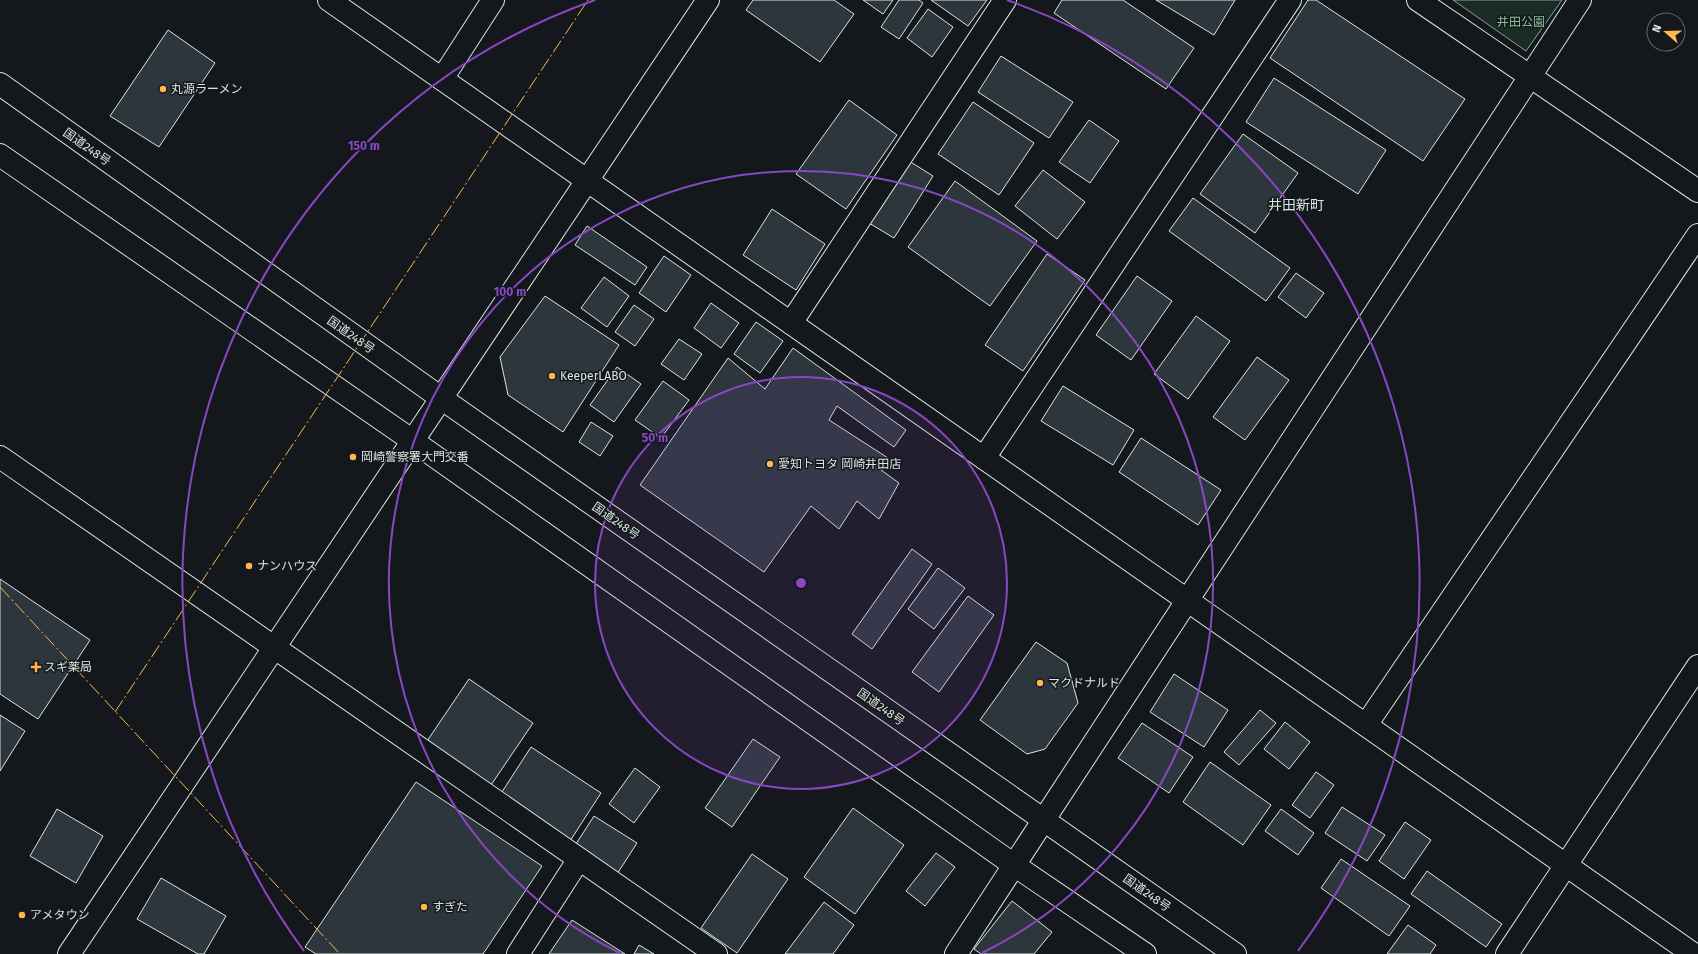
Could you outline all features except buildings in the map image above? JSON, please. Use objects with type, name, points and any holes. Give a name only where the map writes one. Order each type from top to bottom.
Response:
[{"type":"main road","points":[[329,0],[1693,954]]},
{"type":"main road","points":[[442,79],[493,0]]},
{"type":"main road","points":[[69,954],[708,0]]},
{"type":"main road","points":[[790,322],[1005,0]]},
{"type":"main road","points":[[984,458],[1290,0]]},
{"type":"main road","points":[[1418,0],[1698,191]]},
{"type":"main road","points":[[956,954],[1580,0]]},
{"type":"main road","name":"国道248号","points":[[0,84],[441,398],[1235,954]]},
{"type":"main road","points":[[0,155],[413,441],[1014,865],[1145,954]]},
{"type":"main road","points":[[1366,725],[1698,235]]},
{"type":"main road","points":[[0,457],[716,954]]},
{"type":"main road","points":[[1507,954],[1698,666]]},
{"type":"main road","points":[[518,954],[579,859]]},
{"type":"green space","name":"井田公園","points":[[1453,0],[1562,0],[1526,51]]},
{"type":"power","points":[[115,712],[588,0]]},
{"type":"power","points":[[0,587],[340,954]]},
{"type":"place","name":"丸源ラーメン","points":[[163,89]]},
{"type":"place","name":"KeeperLABO","points":[[552,376]]},
{"type":"place","name":"岡崎警察署大門交番","points":[[353,457]]},
{"type":"place","name":"愛知トヨタ 岡崎井田店","points":[[770,464]]},
{"type":"place","name":"ナンハウス","points":[[249,566]]},
{"type":"place","name":"スギ薬局","points":[[36,667]]},
{"type":"place","name":"マクドナルド","points":[[1040,683]]},
{"type":"place","name":"すぎた","points":[[424,907]]},
{"type":"place","name":"アメタウン","points":[[22,915]]},
{"type":"district","name":"井田新町","points":[[1296,205]]}]
